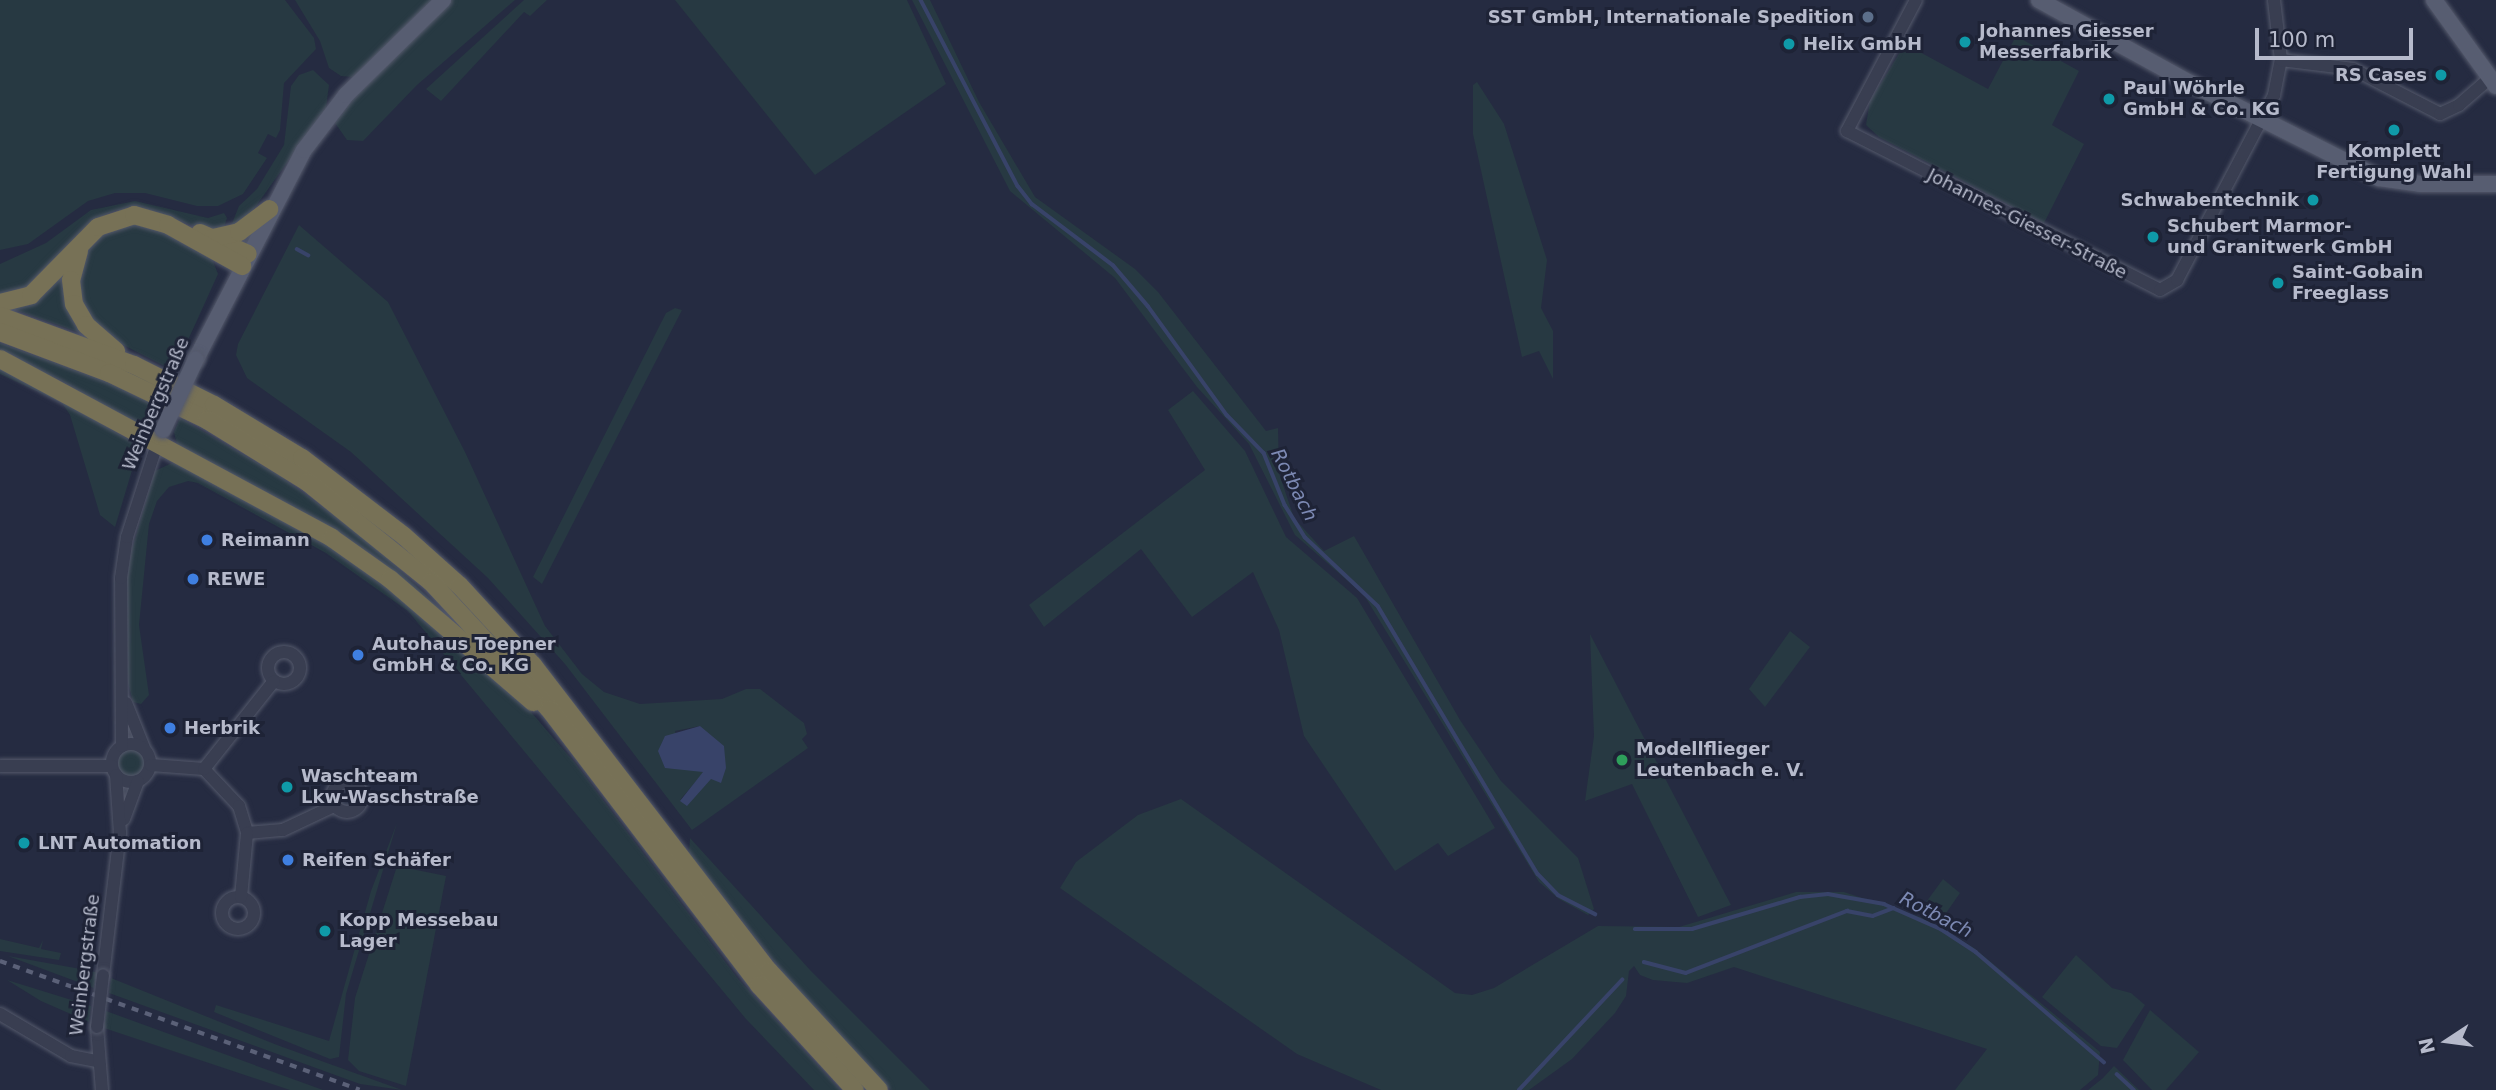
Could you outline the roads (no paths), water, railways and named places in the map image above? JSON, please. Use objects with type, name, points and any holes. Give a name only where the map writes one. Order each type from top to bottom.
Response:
[{"type":"highway","points":[[213,238],[239,232],[269,209]]},
{"type":"highway","points":[[0,303],[42,287],[85,239],[111,220],[134,215],[213,238],[245,260]]},
{"type":"highway","points":[[169,225],[245,260]]},
{"type":"highway","points":[[85,239],[72,269],[74,304],[90,330],[134,365]]},
{"type":"highway","points":[[0,316],[134,365],[214,405],[302,457],[404,536],[460,586],[563,701],[776,979],[879,1090]]},
{"type":"highway","points":[[0,332],[144,389],[207,420],[307,482],[431,582],[549,709],[759,985],[855,1090]]},
{"type":"highway","points":[[0,359],[160,438],[362,558],[527,699],[549,709]]},
{"type":"main road","name":"Weinbergstraße","points":[[160,438],[195,359],[281,188],[346,95],[443,0]]},
{"type":"main road","points":[[2039,0],[2262,120],[2379,178],[2420,184],[2496,184]]},
{"type":"main road","points":[[2434,0],[2493,82]]},
{"type":"street","name":"Johannes-Giesser-Straße","points":[[1916,0],[1847,131],[2153,289],[2168,288],[2178,280],[2262,120]]},
{"type":"street","points":[[2262,120],[2274,95],[2281,60],[2274,0]]},
{"type":"street","points":[[2281,60],[2353,69],[2440,114],[2459,105],[2493,82]]},
{"type":"street","name":"Weinbergstraße","points":[[120,833],[114,754],[122,746],[121,578],[127,537],[160,438]]},
{"type":"street","points":[[204,769],[274,681]]},
{"type":"street","name":"Weinbergstraße","points":[[102,1090],[96,1060],[97,1027],[120,833],[138,781],[150,765],[123,693]]},
{"type":"street","points":[[122,746],[144,748]]},
{"type":"street","points":[[150,765],[204,769],[239,806],[247,833],[242,897]]},
{"type":"street","points":[[0,766],[114,770],[126,782],[138,781]]},
{"type":"street","points":[[247,833],[290,828],[334,806]]},
{"type":"street","points":[[0,1014],[71,1056],[96,1060]]},
{"type":"water","points":[[700,726],[724,746],[726,768],[721,783],[711,779],[687,806],[680,801],[703,772],[665,768],[658,751],[665,736]]},
{"type":"waterway","name":"Rotbach","points":[[921,0],[1018,186],[1032,204],[1113,265],[1148,306],[1227,415],[1264,453],[1285,505],[1305,537],[1378,606],[1538,874],[1558,895],[1595,914]]},
{"type":"waterway","points":[[297,249],[308,255]]},
{"type":"waterway","name":"Rotbach","points":[[1635,929],[1692,929],[1800,897],[1828,894],[1884,904],[1941,929],[1976,952],[2104,1062]]},
{"type":"waterway","points":[[1644,962],[1686,973],[1847,911],[1873,916],[1894,908]]},
{"type":"waterway","points":[[1519,1090],[1622,980]]},
{"type":"waterway","name":"Rotbach","points":[[2117,1074],[2134,1090]]},
{"type":"railway","points":[[0,961],[360,1090]]},
{"type":"place","name":"SST GmbH, Internationale Spedition","points":[[1868,17]]},
{"type":"place","name":"Johannes Giesser Messerfabrik","points":[[1965,42]]},
{"type":"place","name":"Helix GmbH","points":[[1789,44]]},
{"type":"place","name":"RS Cases","points":[[2441,75]]},
{"type":"place","name":"Paul Wöhrle GmbH & Co. KG","points":[[2109,99]]},
{"type":"place","name":"Komplett Fertigung Wahl","points":[[2394,130]]},
{"type":"place","name":"Schwabentechnik","points":[[2313,200]]},
{"type":"place","name":"Schubert Marmor- und Granitwerk GmbH","points":[[2153,237]]},
{"type":"place","name":"Saint-Gobain Freeglass","points":[[2278,283]]},
{"type":"place","name":"Reimann","points":[[207,540]]},
{"type":"place","name":"REWE","points":[[193,579]]},
{"type":"place","name":"Autohaus Toepner GmbH & Co. KG","points":[[358,655]]},
{"type":"place","name":"Herbrik","points":[[170,728]]},
{"type":"place","name":"Modellflieger Leutenbach e. V.","points":[[1622,760]]},
{"type":"place","name":"Waschteam Lkw-Waschstraße","points":[[287,787]]},
{"type":"place","name":"LNT Automation","points":[[24,843]]},
{"type":"place","name":"Reifen Schäfer","points":[[288,860]]},
{"type":"place","name":"Kopp Messebau Lager","points":[[325,931]]}]
